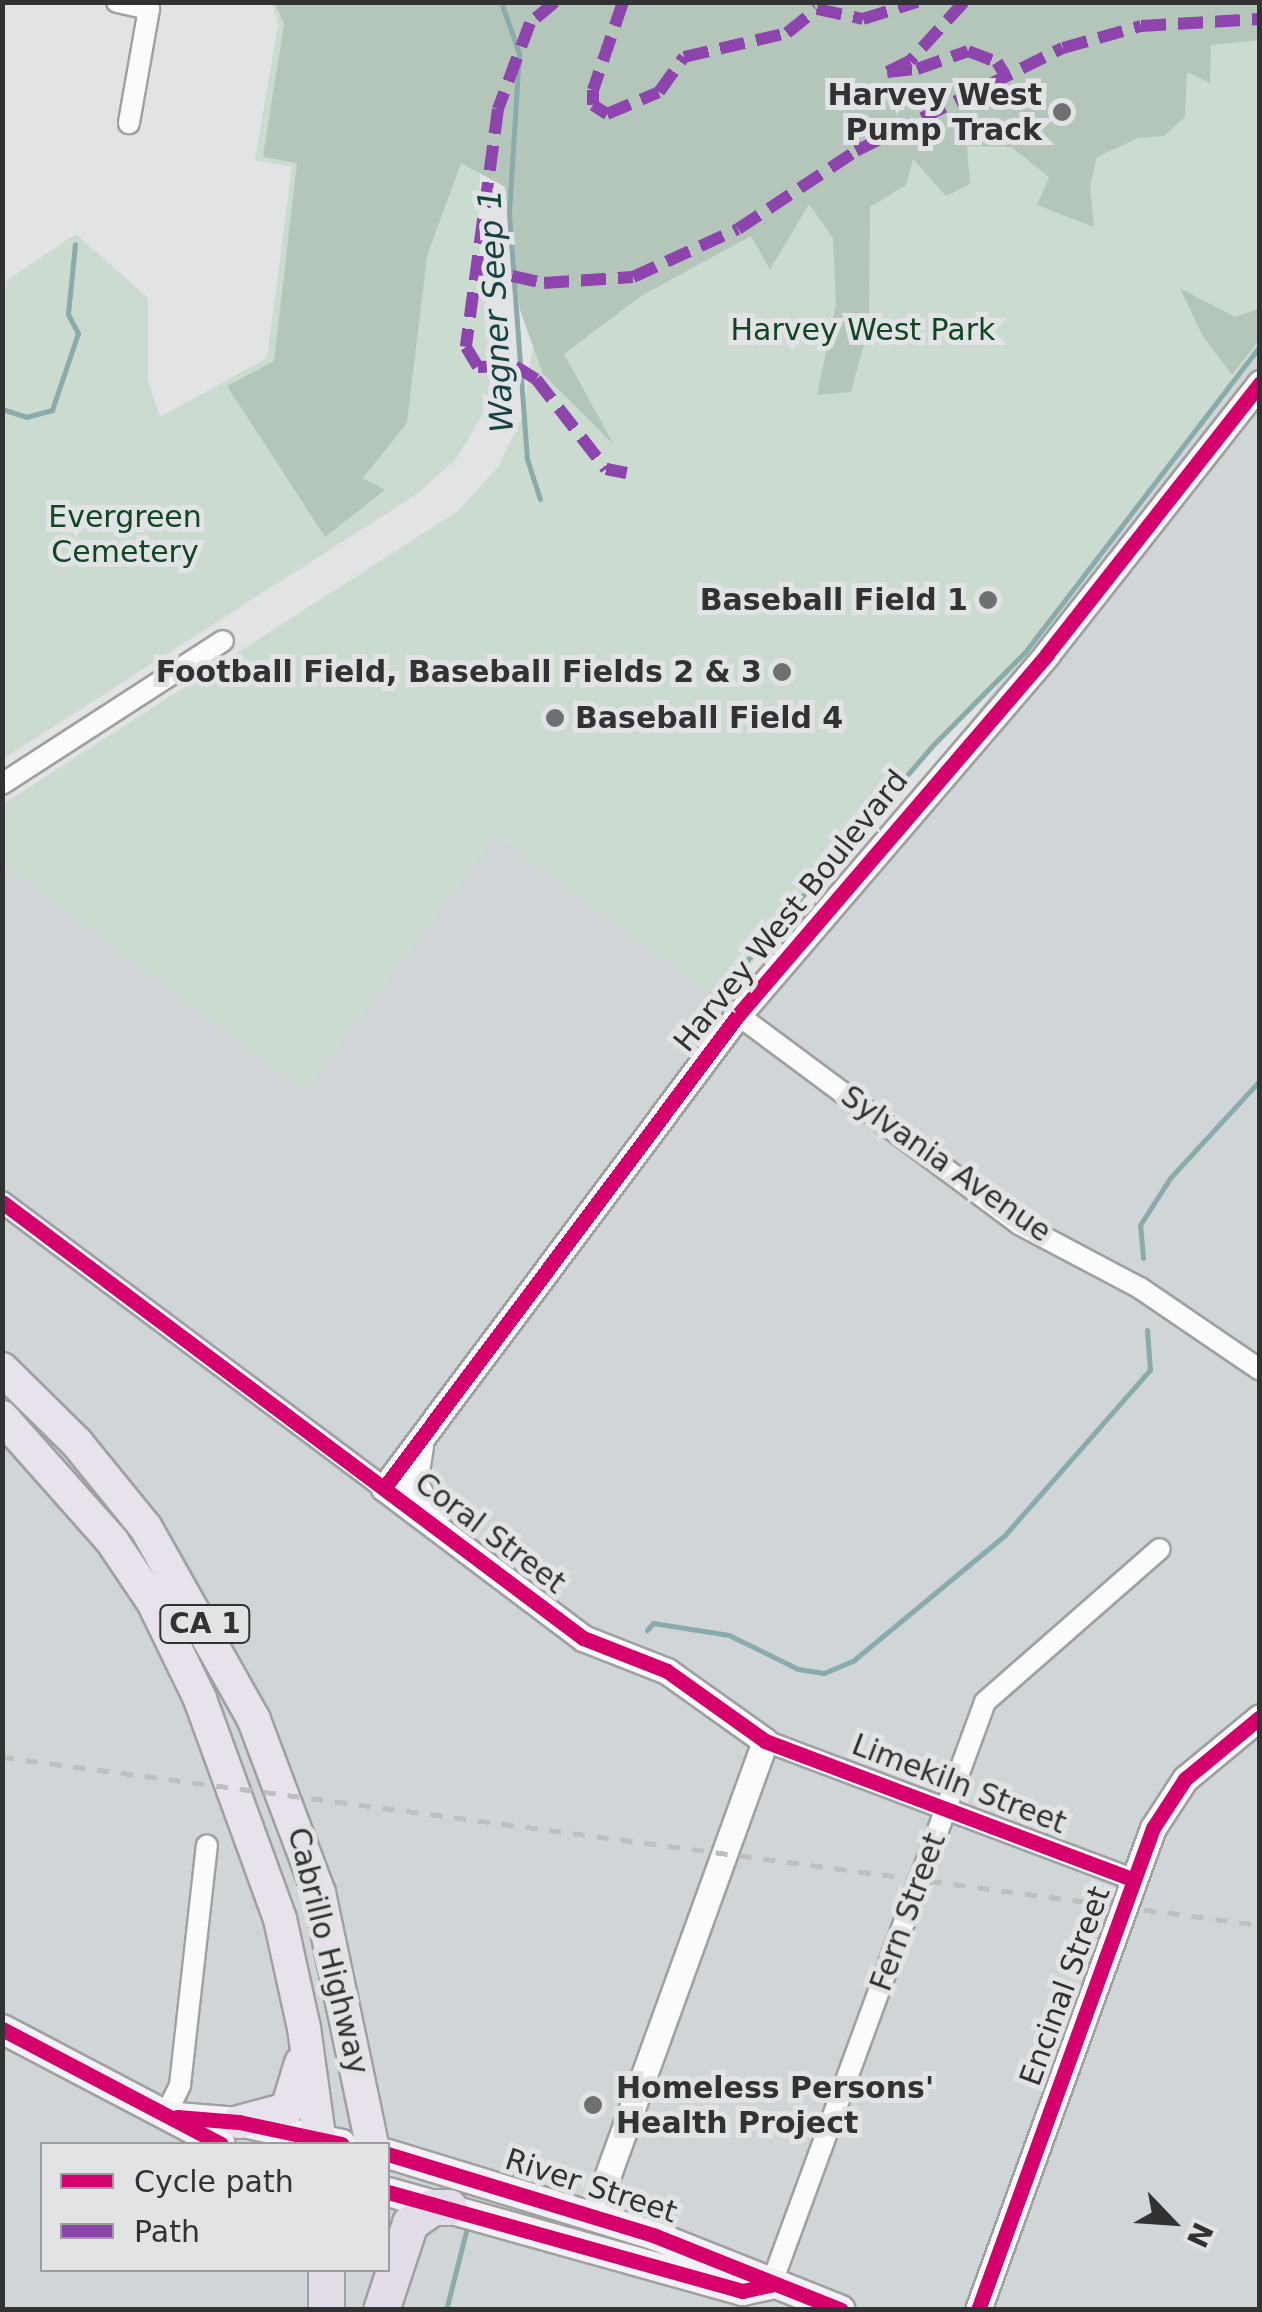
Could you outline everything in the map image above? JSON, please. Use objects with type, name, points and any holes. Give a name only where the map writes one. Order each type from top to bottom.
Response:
[{"type":"highway","name":"Cabrillo Highway","points":[[2,1369],[78,1442],[146,1528],[254,1720],[324,1910],[372,2142]]},
{"type":"highway","name":"Cabrillo Highway","points":[[2,1417],[112,1541],[170,1633],[259,1850],[304,2028],[327,2142]]},
{"type":"highway","points":[[230,2133],[274,2117],[292,2104],[304,2028]]},
{"type":"highway","points":[[379,2310],[408,2227],[427,2210],[449,2207]]},
{"type":"highway","points":[[326,2272],[326,2310]]},
{"type":"highway","points":[[378,2272],[379,2310]]},
{"type":"main road","points":[[2,2029],[172,2114],[230,2133],[317,2142]]},
{"type":"main road","name":"River Street","points":[[390,2155],[753,2270],[772,2285],[841,2310]]},
{"type":"main road","name":"River Street","points":[[390,2192],[742,2291],[772,2285]]},
{"type":"street","points":[[117,2],[149,9],[129,123]]},
{"type":"street","name":"Harvey West Boulevard","points":[[384,1488],[738,1015],[1047,654],[1260,383]]},
{"type":"street","points":[[2,784],[222,641]]},
{"type":"street","name":"Sylvania Avenue","points":[[738,1015],[1020,1224],[1140,1288],[1260,1370]]},
{"type":"street","name":"Coral Street","points":[[2,1202],[583,1638],[667,1670],[765,1740]]},
{"type":"street","points":[[425,1432],[414,1482],[441,1530]]},
{"type":"street","name":"Fern Street","points":[[772,2285],[985,1702],[1160,1549]]},
{"type":"street","name":"Encinal Street","points":[[978,2310],[1133,1880],[1166,1801],[1260,1717]]},
{"type":"street","points":[[592,2216],[765,1740]]},
{"type":"street","name":"Limekiln Street","points":[[765,1740],[1133,1880]]},
{"type":"street","points":[[172,2114],[180,2084],[207,1846]]},
{"type":"shaded area","points":[[1259,348],[1259,2309],[3,2309],[2,863],[497,833],[742,1017]]},
{"type":"green space","points":[[1259,2],[1260,40],[1211,45],[1210,83],[1187,72],[1185,117],[1164,136],[1138,138],[1097,157],[1090,186],[1094,227],[1037,205],[1049,177],[1011,147],[967,146],[970,184],[946,196],[913,159],[906,185],[870,207],[869,326],[851,392],[817,395],[836,304],[833,238],[809,204],[770,270],[751,236],[641,296],[564,354],[614,445],[543,374],[520,310],[505,187],[461,163],[427,256],[407,423],[363,478],[385,490],[325,537],[227,386],[274,361],[297,163],[263,157],[284,24],[275,3]]},
{"type":"green space","name":"Harvey West Park","points":[[272,3],[1259,3],[1259,348],[1041,631],[848,843],[721,1002],[496,835],[305,1091],[3,864],[3,804],[458,511],[498,467],[523,415],[534,339],[518,178],[480,172],[478,237],[495,363],[483,414],[456,459],[417,494],[3,759],[3,283],[76,234],[148,298],[148,380],[160,417],[267,358],[292,167],[255,160],[278,25]]},
{"type":"green space","points":[[1180,288],[1235,317],[1259,309],[1259,340],[1232,375],[1202,335]]},
{"type":"waterway","name":"Wagner Seep 1","points":[[501,2],[519,53],[509,214],[527,459],[540,499]]},
{"type":"waterway","points":[[2,409],[26,417],[52,410],[78,333],[68,314],[75,244]]},
{"type":"waterway","points":[[719,993],[931,747],[1025,652],[1260,346]]},
{"type":"waterway","points":[[1143,1258],[1140,1225],[1170,1178],[1260,1080]]},
{"type":"waterway","points":[[647,1630],[653,1623],[729,1635],[798,1669],[824,1673],[854,1660],[1004,1536],[1150,1370],[1147,1330]]},
{"type":"waterway","points":[[446,2310],[468,2224]]},
{"type":"railway","points":[[2,1757],[1260,1925]]},
{"type":"marked path","points":[[555,2],[530,23],[498,109],[466,347],[478,367],[515,366],[536,379],[606,469],[627,473]]},
{"type":"marked path","points":[[623,2],[593,90],[593,105],[607,114],[659,92],[684,57],[787,33],[817,9],[863,19],[917,2]]},
{"type":"marked path","points":[[964,2],[910,61],[887,72],[917,69],[968,51],[997,62],[1004,73]]},
{"type":"marked path","points":[[476,268],[544,283],[633,277],[738,229],[856,151],[1063,48],[1141,26],[1260,19]]},
{"type":"cycle path","points":[[384,1488],[738,1015],[1047,654],[1260,383]]},
{"type":"cycle path","points":[[2,1202],[583,1638],[667,1671],[765,1741],[1133,1879]]},
{"type":"cycle path","points":[[978,2310],[1153,1828],[1185,1779],[1260,1717]]},
{"type":"cycle path","points":[[2,2029],[217,2142]]},
{"type":"cycle path","points":[[177,2117],[239,2122],[333,2142]]},
{"type":"cycle path","points":[[390,2155],[653,2235],[841,2310]]},
{"type":"cycle path","points":[[390,2193],[742,2291],[771,2285]]},
{"type":"place","name":"Harvey West Pump Track","points":[[1062,112]]},
{"type":"place","name":"Baseball Field 1","points":[[988,600]]},
{"type":"place","name":"Football Field, Baseball Fields 2 & 3","points":[[782,672]]},
{"type":"place","name":"Baseball Field 4","points":[[555,718]]},
{"type":"place","name":"Homeless Persons' Health Project","points":[[593,2105]]},
{"type":"park label","name":"Evergreen Cemetery","points":[[125,534]]}]
